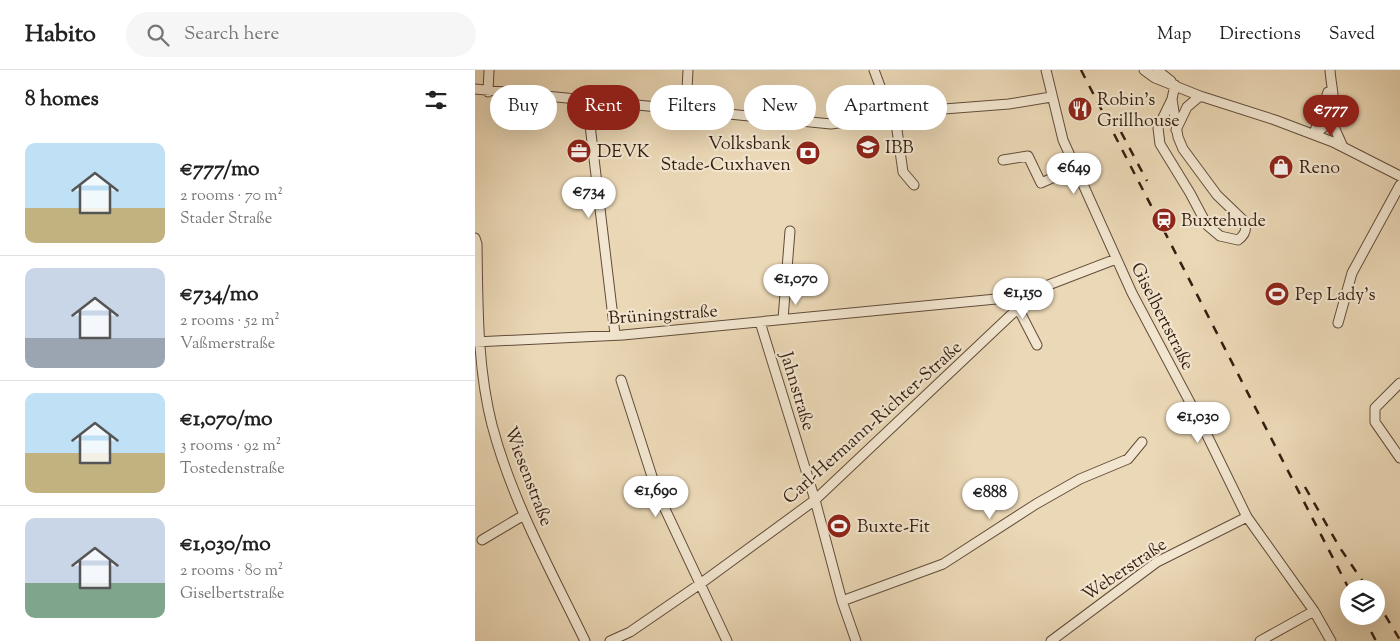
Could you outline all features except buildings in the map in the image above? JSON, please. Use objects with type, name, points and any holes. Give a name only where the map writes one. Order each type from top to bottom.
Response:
[{"type":"street","points":[[488,92],[489,70]]},
{"type":"street","points":[[687,85],[688,70]]},
{"type":"street","points":[[874,70],[880,85]]},
{"type":"street","name":"Giselbertstraße","points":[[1046,70],[1051,97],[1063,140],[1116,259],[1247,517],[1314,611],[1331,641]]},
{"type":"street","points":[[1144,70],[1155,78],[1199,96],[1314,134],[1400,176]]},
{"type":"street","points":[[1157,70],[1175,85]]},
{"type":"street","points":[[1330,70],[1333,107],[1331,120],[1343,147]]},
{"type":"street","points":[[1314,134],[1327,102],[1331,80]]},
{"type":"street","points":[[1172,99],[1177,130],[1183,149],[1217,195],[1245,222],[1247,228],[1245,234],[1238,240],[1220,236],[1202,219],[1191,193],[1160,144],[1159,127],[1172,99],[1175,85]]},
{"type":"street","points":[[475,90],[567,98]]},
{"type":"street","points":[[1177,130],[1187,107],[1199,96]]},
{"type":"street","points":[[947,109],[1009,104],[1051,97]]},
{"type":"street","points":[[734,115],[826,124]]},
{"type":"street","points":[[1314,134],[1331,120]]},
{"type":"street","points":[[1159,127],[1164,124],[1177,130]]},
{"type":"street","points":[[591,130],[615,334]]},
{"type":"street","points":[[896,130],[903,172],[914,185]]},
{"type":"street","points":[[1003,160],[1028,156],[1041,183],[1075,168]]},
{"type":"street","points":[[1338,323],[1353,273],[1400,185]]},
{"type":"street","points":[[783,319],[790,231]]},
{"type":"street","name":"Wiesenstraße","points":[[475,238],[477,244],[477,342],[493,425],[517,499],[585,641]]},
{"type":"street","name":"Brüningstraße","points":[[477,342],[615,334],[760,322],[1017,297],[1116,259]]},
{"type":"street","name":"Carl-Hermann-Richter-Straße","points":[[610,641],[630,632],[700,584],[815,500],[1013,313],[1017,297]]},
{"type":"street","points":[[1014,308],[1021,314],[1037,345]]},
{"type":"street","name":"Jahnstraße","points":[[760,322],[815,500],[842,601],[856,641]]},
{"type":"street","points":[[621,380],[657,492],[727,641]]},
{"type":"street","points":[[1400,383],[1375,408],[1375,422],[1400,458]]},
{"type":"street","points":[[842,601],[943,564],[1050,496],[1080,479],[1128,459],[1142,442]]},
{"type":"street","points":[[482,540],[524,515]]},
{"type":"street","name":"Weberstraße","points":[[1051,641],[1157,562],[1247,517]]},
{"type":"street","points":[[1260,641],[1314,611]]},
{"type":"railway","points":[[1081,70],[1344,580]]},
{"type":"railway","points":[[1121,132],[1147,181]]},
{"type":"railway","points":[[1305,487],[1340,548],[1362,580]]},
{"type":"railway","points":[[1385,615],[1400,640]]},
{"type":"railway","points":[[1368,625],[1376,641]]},
{"type":"place","name":"Robin's Grillhouse","points":[[1080,109]]},
{"type":"place","name":"IBB","points":[[868,147]]},
{"type":"place","name":"DEVK","points":[[579,151]]},
{"type":"place","name":"Volksbank Stade-Cuxhaven","points":[[808,153]]},
{"type":"place","name":"Reno","points":[[1281,167]]},
{"type":"place","name":"Buxtehude","points":[[1164,220]]},
{"type":"place","name":"Pep Lady's","points":[[1277,294]]},
{"type":"place","name":"Buxte-Fit","points":[[839,526]]}]
